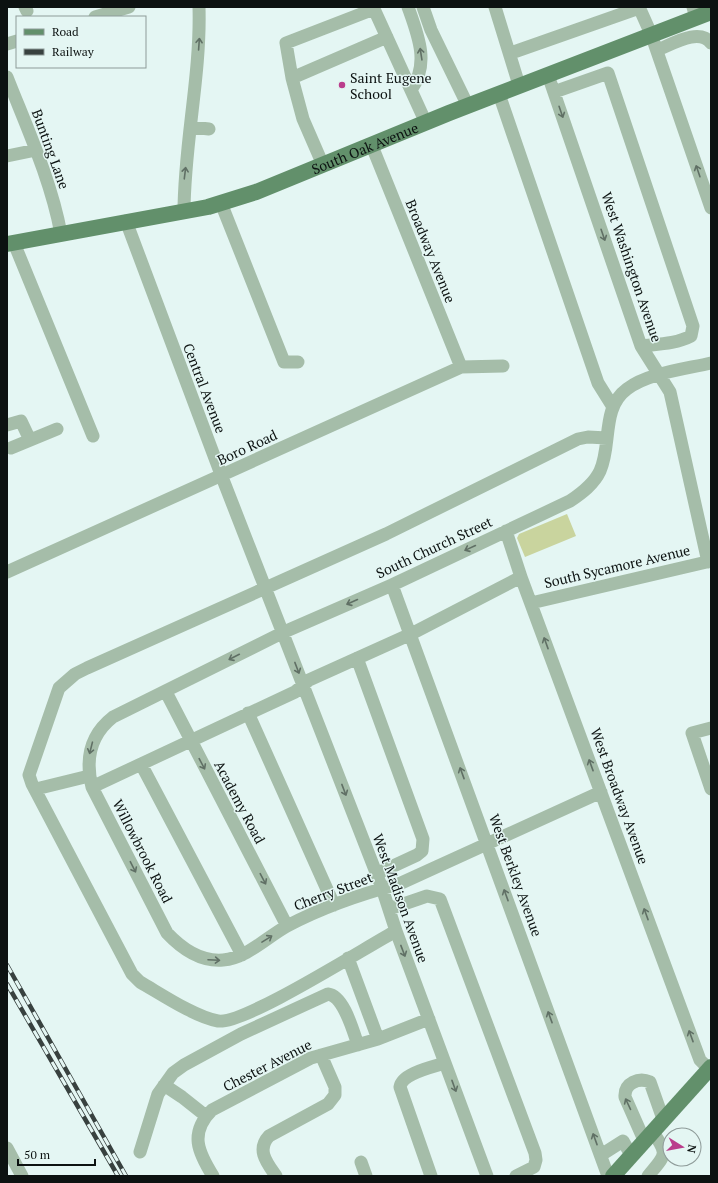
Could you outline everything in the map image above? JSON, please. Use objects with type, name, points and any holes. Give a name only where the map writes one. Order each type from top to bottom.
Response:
[{"type":"main road","name":"South Oak Avenue","points":[[11,244],[126,221],[184,212],[221,203],[256,192],[651,34],[694,12],[711,12]]},
{"type":"main road","points":[[613,1176],[648,1135],[710,1068]]},
{"type":"street","points":[[98,16],[129,7]]},
{"type":"street","points":[[184,212],[184,184],[200,30],[199,7]]},
{"type":"street","points":[[408,7],[422,60],[419,76],[411,90]]},
{"type":"street","points":[[424,7],[431,30],[468,106]]},
{"type":"street","points":[[495,7],[511,53],[520,86]]},
{"type":"street","points":[[511,53],[639,8],[657,50],[711,208]]},
{"type":"street","points":[[323,165],[303,119],[292,78],[286,43],[374,9],[426,123]]},
{"type":"street","points":[[657,50],[693,37],[702,36],[711,43]]},
{"type":"street","points":[[292,78],[387,37]]},
{"type":"street","points":[[554,92],[608,73],[694,326],[691,336],[686,338],[672,342],[641,346]]},
{"type":"street","name":"West Washington Avenue","points":[[548,75],[641,346],[670,392],[709,562]]},
{"type":"street","name":"Bunting Lane","points":[[7,77],[36,150],[58,217],[60,234]]},
{"type":"street","points":[[499,94],[598,383],[613,408]]},
{"type":"street","points":[[191,127],[209,129]]},
{"type":"street","name":"Broadway Avenue","points":[[372,146],[461,367]]},
{"type":"street","points":[[7,156],[36,150]]},
{"type":"street","points":[[221,203],[284,362],[298,362]]},
{"type":"street","name":"Central Avenue","points":[[126,221],[222,477],[284,632]]},
{"type":"street","points":[[11,244],[93,436]]},
{"type":"street","name":"South Church Street","points":[[113,717],[166,692],[284,632],[392,585],[570,501],[582,492],[600,472],[604,461],[613,408],[622,393],[642,380],[711,363]]},
{"type":"street","name":"Boro Road","points":[[7,572],[222,477],[461,367],[503,366]]},
{"type":"street","points":[[7,425],[21,421],[30,440]]},
{"type":"street","points":[[10,448],[57,429]]},
{"type":"street","points":[[396,931],[257,1010],[230,1020],[220,1021],[204,1017],[140,982],[132,974],[29,775],[59,688],[66,680],[75,674],[140,643],[386,534],[578,439],[588,437],[607,438]]},
{"type":"street","name":"West Broadway Avenue","points":[[506,531],[521,577],[700,1060],[710,1068]]},
{"type":"street","name":"South Sycamore Avenue","points":[[531,603],[709,562]]},
{"type":"street","points":[[36,790],[91,782],[141,764],[295,692],[304,685],[357,658],[411,634],[521,577]]},
{"type":"street","name":"West Berkley Avenue","points":[[392,585],[608,1176]]},
{"type":"street","name":"West Madison Avenue","points":[[284,632],[382,888],[396,931],[487,1176]]},
{"type":"street","points":[[357,658],[423,839],[422,851],[417,856],[376,874]]},
{"type":"street","name":"Academy Road","points":[[166,692],[287,926]]},
{"type":"street","points":[[248,713],[334,905]]},
{"type":"street","name":"Willowbrook Road","points":[[113,717],[104,724],[92,743],[88,764],[91,782],[167,933],[193,955],[206,959],[222,960],[238,957]]},
{"type":"street","points":[[711,728],[692,733],[711,789]]},
{"type":"street","points":[[141,764],[238,957]]},
{"type":"street","name":"Cherry Street","points":[[238,957],[287,926],[365,893],[399,884],[601,792]]},
{"type":"street","points":[[389,909],[427,896],[440,899],[535,1153],[536,1160],[534,1167],[516,1176]]},
{"type":"street","points":[[348,958],[378,1039]]},
{"type":"street","points":[[140,1152],[158,1094],[173,1073],[241,1034],[328,994],[337,998],[342,1005],[358,1045]]},
{"type":"street","name":"Chester Avenue","points":[[206,1116],[212,1110],[286,1070],[321,1055],[378,1039],[429,1019]]},
{"type":"street","points":[[276,1176],[262,1153],[264,1141],[269,1136],[328,1104],[335,1095],[335,1087],[321,1055]]},
{"type":"street","points":[[431,1176],[400,1084],[408,1076],[445,1063]]},
{"type":"street","points":[[648,1176],[664,1156],[664,1148],[648,1135],[625,1097],[624,1089],[626,1086],[643,1080],[650,1082],[663,1119]]},
{"type":"street","points":[[164,1085],[206,1116],[198,1133],[198,1144],[203,1159],[213,1176]]},
{"type":"street","points":[[601,1155],[623,1142],[631,1155]]},
{"type":"street","points":[[7,1148],[22,1176]]},
{"type":"street","points":[[361,1162],[366,1176]]},
{"type":"green space","points":[[567,514],[576,536],[525,557],[517,538],[519,534]]},
{"type":"railway","points":[[7,965],[126,1176]]},
{"type":"railway","points":[[7,984],[118,1176]]},
{"type":"place","name":"Saint Eugene School","points":[[342,85]]}]
